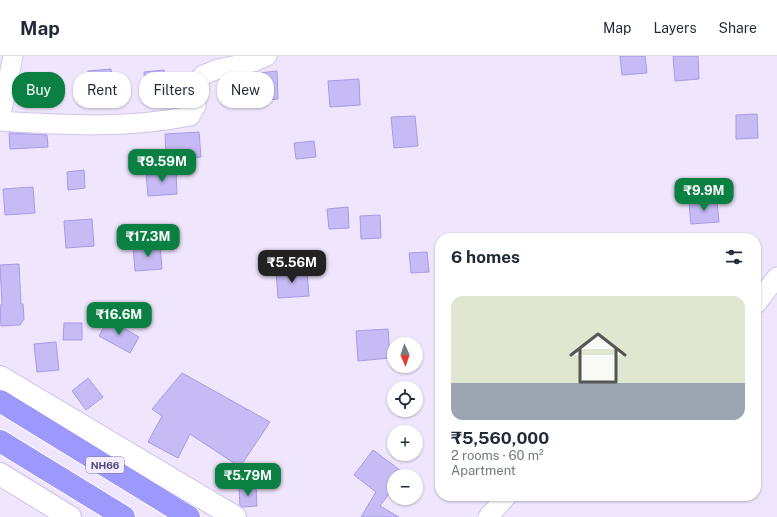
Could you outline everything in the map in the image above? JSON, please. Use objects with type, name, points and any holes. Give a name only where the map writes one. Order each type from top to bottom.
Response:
[{"type":"highway","name":"NH66","points":[[0,400],[189,517]]},
{"type":"highway","points":[[4,444],[124,517]]},
{"type":"street","points":[[13,56],[0,120],[37,124],[122,125],[164,121],[190,116],[196,106],[196,88],[203,75],[218,69],[253,62],[267,56]]},
{"type":"street","points":[[761,298],[777,277]]},
{"type":"street","points":[[0,377],[235,517]]},
{"type":"street","points":[[0,474],[70,517]]},
{"type":"street","points":[[488,517],[502,501]]},
{"type":"building","points":[[620,56],[645,56],[647,73],[622,75]]},
{"type":"building","points":[[673,56],[698,56],[699,79],[675,81]]},
{"type":"building","points":[[111,69],[111,72],[88,72]]},
{"type":"building","points":[[164,70],[164,72],[144,72]]},
{"type":"building","points":[[277,71],[278,99],[274,99],[274,72],[268,72]]},
{"type":"building","points":[[359,79],[360,105],[330,107],[328,81]]},
{"type":"building","points":[[757,114],[758,138],[736,139],[736,115]]},
{"type":"building","points":[[415,116],[418,146],[394,148],[391,117]]},
{"type":"building","points":[[199,132],[201,157],[166,159],[165,134]]},
{"type":"building","points":[[9,133],[47,135],[48,147],[10,149]]},
{"type":"building","points":[[314,141],[316,157],[296,159],[294,143]]},
{"type":"building","points":[[84,170],[85,188],[68,190],[67,172]]},
{"type":"building","points":[[176,171],[177,194],[148,196],[146,173]]},
{"type":"building","points":[[33,187],[35,213],[5,215],[3,189]]},
{"type":"building","points":[[717,201],[719,222],[691,224],[689,203]]},
{"type":"building","points":[[348,207],[349,228],[329,229],[327,209]]},
{"type":"building","points":[[380,215],[381,238],[361,239],[360,216]]},
{"type":"building","points":[[92,219],[94,246],[66,248],[64,221]]},
{"type":"building","points":[[160,244],[162,269],[135,271],[133,246]]},
{"type":"building","points":[[427,252],[429,272],[411,273],[409,253]]},
{"type":"building","points":[[19,264],[21,304],[23,304],[24,319],[20,325],[1,326],[0,305],[2,305],[0,265]]},
{"type":"building","points":[[307,270],[309,296],[278,298],[276,272]]},
{"type":"building","points":[[108,319],[139,337],[130,353],[99,336]]},
{"type":"building","points":[[64,323],[82,323],[82,340],[63,340]]},
{"type":"building","points":[[388,329],[387,358],[358,361],[356,331]]},
{"type":"building","points":[[56,342],[59,370],[37,372],[34,344]]},
{"type":"building","points":[[182,373],[270,422],[240,467],[190,434],[178,458],[148,442],[162,416],[152,409]]},
{"type":"building","points":[[88,378],[103,397],[86,410],[72,391]]},
{"type":"building","points":[[373,450],[399,469],[387,469],[387,496],[380,506],[399,517],[361,517],[376,492],[354,475]]},
{"type":"building","points":[[256,487],[257,506],[240,506],[239,488]]}]
